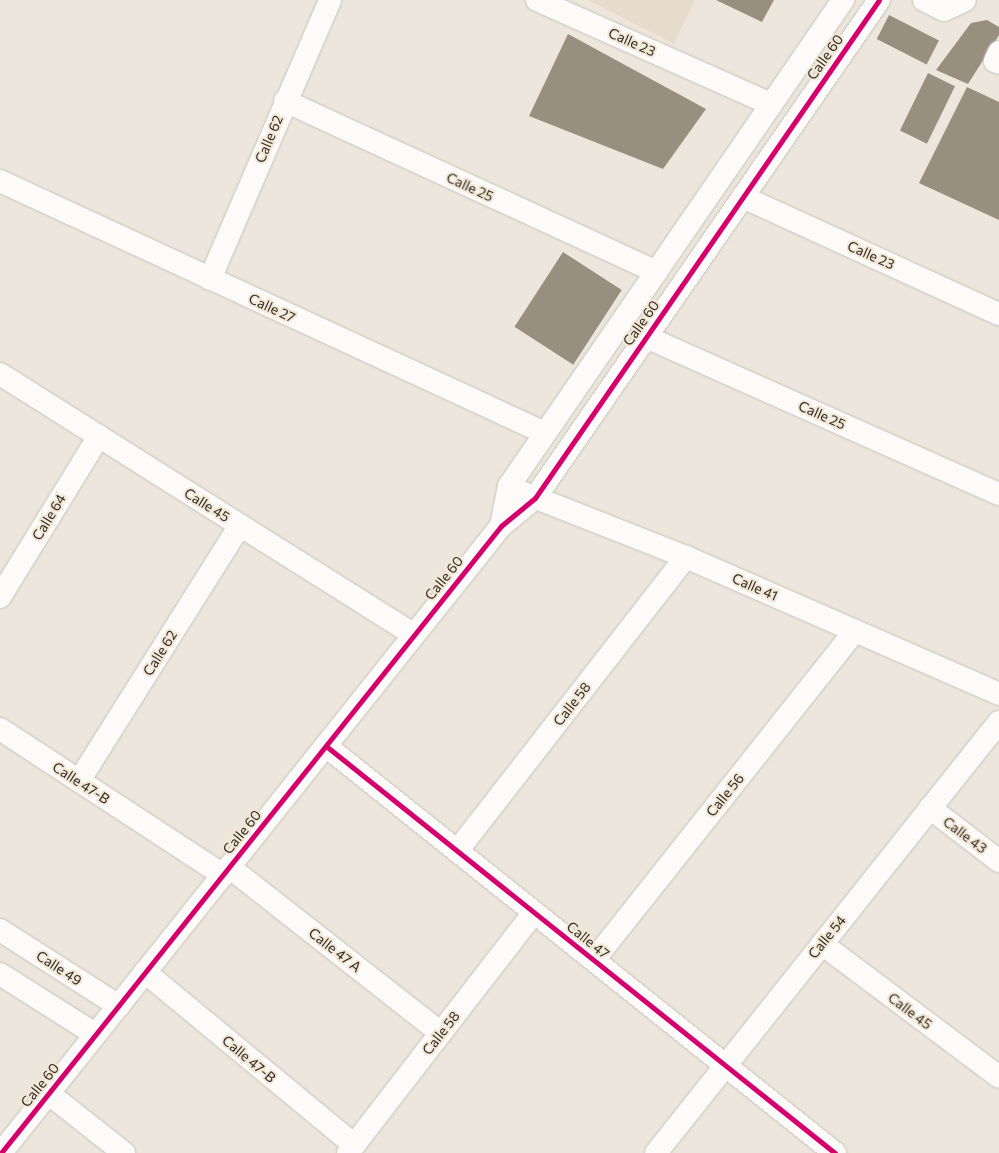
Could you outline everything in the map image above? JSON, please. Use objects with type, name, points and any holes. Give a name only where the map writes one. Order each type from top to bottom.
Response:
[{"type":"street","name":"Calle 62","points":[[210,279],[285,101],[330,0]]},
{"type":"street","name":"Calle 23","points":[[537,0],[771,104]]},
{"type":"street","name":"Calle 60","points":[[501,526],[509,486],[843,0]]},
{"type":"street","name":"Calle 60","points":[[1,1153],[501,526],[535,498],[879,0]]},
{"type":"street","points":[[924,0],[944,10],[965,0]]},
{"type":"street","points":[[999,52],[995,61],[999,63]]},
{"type":"street","name":"Calle 25","points":[[285,101],[656,272]]},
{"type":"street","name":"Calle 27","points":[[0,181],[545,434]]},
{"type":"street","name":"Calle 23","points":[[743,197],[999,314]]},
{"type":"street","name":"Calle 25","points":[[646,337],[999,494]]},
{"type":"street","name":"Calle 45","points":[[0,374],[414,635]]},
{"type":"street","name":"Calle 64","points":[[0,598],[98,436]]},
{"type":"street","name":"Calle 41","points":[[509,486],[535,498],[686,557],[999,694]]},
{"type":"street","name":"Calle 62","points":[[79,781],[240,525]]},
{"type":"street","name":"Calle 58","points":[[457,851],[686,557]]},
{"type":"street","name":"Calle 56","points":[[594,960],[856,631]]},
{"type":"street","name":"Calle 54","points":[[656,1153],[999,722]]},
{"type":"street","name":"Calle 47-B","points":[[0,730],[79,781],[226,871]]},
{"type":"street","name":"Calle 47","points":[[326,746],[834,1153]]},
{"type":"street","name":"Calle 43","points":[[930,808],[999,861]]},
{"type":"street","name":"Calle 47 A","points":[[226,871],[440,1033]]},
{"type":"street","name":"Calle 58","points":[[351,1149],[534,912]]},
{"type":"street","name":"Calle 49","points":[[0,930],[118,1006]]},
{"type":"street","name":"Calle 45","points":[[822,944],[999,1077]]},
{"type":"street","name":"Calle 47-B","points":[[145,972],[351,1149]]},
{"type":"street","points":[[0,974],[95,1034]]},
{"type":"street","points":[[48,1093],[124,1153]]},
{"type":"shaded area","points":[[588,0],[695,0],[674,44]]},
{"type":"building","points":[[716,0],[774,0],[762,22]]},
{"type":"building","points":[[889,15],[939,40],[927,64],[877,39]]},
{"type":"building","points":[[987,20],[999,27],[999,35],[968,84],[936,70],[971,23]]},
{"type":"building","points":[[568,34],[706,109],[663,169],[529,116]]},
{"type":"building","points":[[928,73],[955,86],[927,144],[900,131]]},
{"type":"building","points":[[967,87],[999,102],[999,220],[919,183]]},
{"type":"building","points":[[563,252],[622,290],[573,365],[515,327]]},
{"type":"cycle path","points":[[1,1153],[501,526],[535,498],[879,0]]},
{"type":"cycle path","points":[[326,746],[835,1153]]}]
